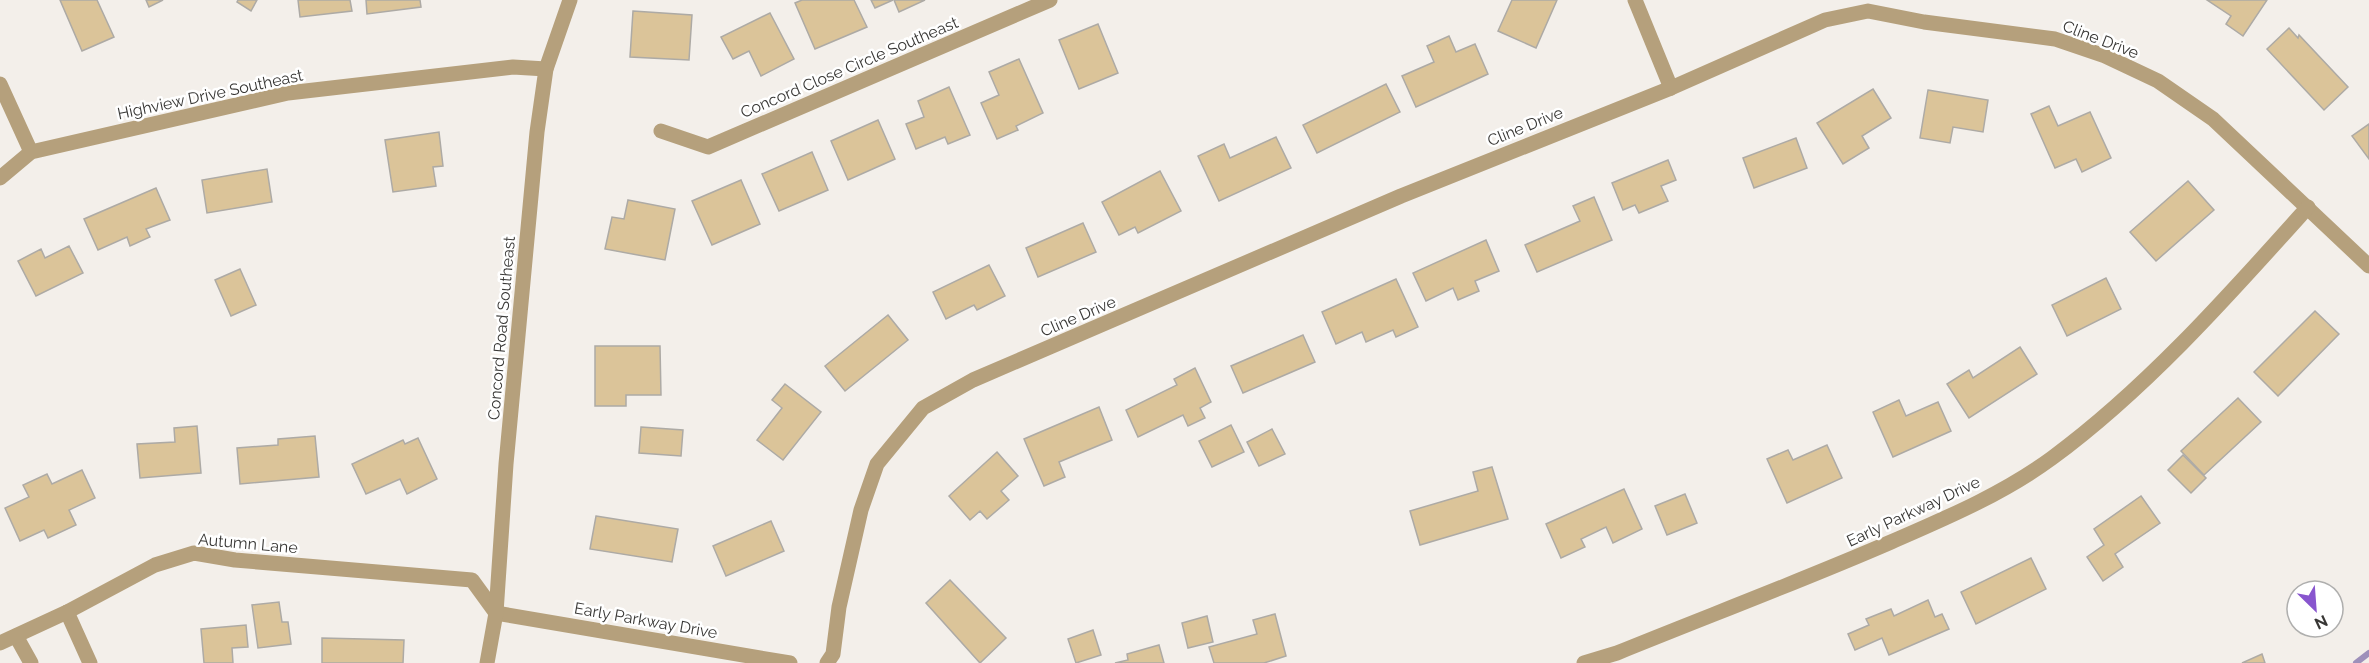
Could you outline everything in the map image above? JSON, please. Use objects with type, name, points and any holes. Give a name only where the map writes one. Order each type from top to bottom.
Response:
[{"type":"street","name":"Concord Road Southeast","points":[[488,663],[496,613],[537,132],[546,69],[570,0]]},
{"type":"street","name":"Concord Close Circle Southeast","points":[[661,131],[708,147],[1050,0]]},
{"type":"street","points":[[1635,0],[1671,88]]},
{"type":"street","name":"Cline Drive","points":[[827,663],[833,654],[838,607],[861,510],[876,464],[923,408],[973,380],[1401,195],[1671,88],[1825,20],[1868,11],[1924,22],[2055,39],[2105,56],[2158,81],[2213,119],[2369,266]]},
{"type":"street","name":"Highview Drive Southeast","points":[[0,178],[31,152],[288,93],[513,67],[546,69]]},
{"type":"street","points":[[0,84],[31,152]]},
{"type":"street","name":"Early Parkway Drive","points":[[1584,663],[1620,658],[1974,506],[2051,459],[2096,423],[2168,356],[2308,207]]},
{"type":"street","name":"Autumn Lane","points":[[0,643],[67,612],[155,565],[194,554],[235,560],[472,580],[496,613]]},
{"type":"street","points":[[67,612],[90,663]]},
{"type":"street","name":"Early Parkway Drive","points":[[496,613],[790,663]]},
{"type":"street","points":[[16,636],[31,663]]},
{"type":"building","points":[[60,0],[97,0],[114,37],[82,51]]},
{"type":"building","points":[[146,0],[163,0],[149,7]]},
{"type":"building","points":[[238,0],[257,0],[251,11],[237,2]]},
{"type":"building","points":[[298,0],[350,0],[352,11],[300,17]]},
{"type":"building","points":[[366,0],[420,0],[421,7],[367,14]]},
{"type":"building","points":[[802,0],[854,0],[867,27],[815,49],[795,3]]},
{"type":"building","points":[[871,0],[893,0],[875,8]]},
{"type":"building","points":[[894,0],[925,0],[899,12]]},
{"type":"building","points":[[1512,0],[1557,0],[1536,48],[1498,31]]},
{"type":"building","points":[[2207,0],[2267,0],[2243,36],[2226,24],[2231,16]]},
{"type":"building","points":[[633,11],[692,15],[689,60],[630,57]]},
{"type":"building","points":[[770,13],[794,59],[761,76],[749,51],[733,59],[721,37]]},
{"type":"building","points":[[1098,24],[1118,73],[1079,89],[1059,40]]},
{"type":"building","points":[[2289,28],[2298,38],[2299,35],[2348,87],[2324,110],[2267,49]]},
{"type":"building","points":[[1449,36],[1456,52],[1475,44],[1488,74],[1416,107],[1402,76],[1434,62],[1427,46]]},
{"type":"building","points":[[1019,59],[1043,113],[1016,126],[1018,130],[997,139],[981,103],[999,95],[989,72]]},
{"type":"building","points":[[1386,84],[1400,112],[1317,153],[1303,125]]},
{"type":"building","points":[[949,87],[970,135],[948,144],[945,137],[916,149],[906,124],[924,117],[918,101]]},
{"type":"building","points":[[1873,89],[1891,118],[1862,136],[1869,148],[1843,164],[1817,123]]},
{"type":"building","points":[[1928,90],[1988,100],[1983,132],[1953,127],[1950,143],[1920,138]]},
{"type":"building","points":[[2049,106],[2058,126],[2090,112],[2111,158],[2082,172],[2076,159],[2055,168],[2031,114]]},
{"type":"building","points":[[878,120],[895,159],[848,180],[831,141]]},
{"type":"building","points":[[2369,124],[2369,159],[2352,136]]},
{"type":"building","points":[[439,132],[443,166],[433,167],[436,186],[393,192],[385,140]]},
{"type":"building","points":[[1276,137],[1291,168],[1219,201],[1198,156],[1224,144],[1230,158]]},
{"type":"building","points":[[1796,138],[1807,168],[1754,188],[1743,158]]},
{"type":"building","points":[[812,152],[828,190],[779,211],[762,174]]},
{"type":"building","points":[[1668,160],[1676,180],[1661,186],[1668,201],[1639,213],[1635,205],[1623,210],[1612,183]]},
{"type":"building","points":[[267,169],[272,202],[207,213],[202,180]]},
{"type":"building","points":[[1160,171],[1181,211],[1138,233],[1135,227],[1119,235],[1102,202]]},
{"type":"building","points":[[741,180],[760,224],[712,245],[692,201]]},
{"type":"building","points":[[2188,181],[2214,210],[2156,261],[2130,232]]},
{"type":"building","points":[[156,188],[170,220],[146,229],[150,237],[130,246],[127,237],[98,250],[84,219]]},
{"type":"building","points":[[1594,197],[1612,240],[1537,272],[1525,245],[1580,221],[1573,206]]},
{"type":"building","points":[[628,200],[675,209],[665,260],[605,249],[612,217],[624,219]]},
{"type":"building","points":[[1083,223],[1096,252],[1038,277],[1026,248]]},
{"type":"building","points":[[1486,240],[1499,271],[1475,281],[1479,291],[1458,300],[1453,288],[1426,301],[1413,273]]},
{"type":"building","points":[[69,246],[83,273],[36,296],[18,261],[41,249],[45,258]]},
{"type":"building","points":[[989,265],[1005,296],[977,310],[974,305],[946,319],[933,292]]},
{"type":"building","points":[[240,269],[256,305],[231,316],[215,280]]},
{"type":"building","points":[[2106,278],[2121,309],[2067,336],[2052,305]]},
{"type":"building","points":[[1396,279],[1418,327],[1396,337],[1393,330],[1366,342],[1362,332],[1336,344],[1322,312]]},
{"type":"building","points":[[2315,311],[2339,334],[2278,396],[2254,372]]},
{"type":"building","points":[[888,315],[908,340],[845,391],[825,366]]},
{"type":"building","points":[[1303,335],[1315,362],[1243,393],[1231,366]]},
{"type":"building","points":[[595,346],[660,346],[661,395],[626,395],[626,406],[595,406]]},
{"type":"building","points":[[2020,347],[2037,374],[1969,418],[1947,384],[1969,370],[1973,378]]},
{"type":"building","points":[[1195,368],[1211,402],[1200,408],[1205,418],[1188,426],[1183,415],[1138,437],[1126,410],[1177,385],[1174,379]]},
{"type":"building","points":[[785,384],[821,412],[783,460],[757,440],[782,408],[772,400]]},
{"type":"building","points":[[2238,398],[2261,422],[2204,475],[2181,451]]},
{"type":"building","points":[[1899,400],[1906,416],[1938,402],[1951,431],[1893,457],[1873,412]]},
{"type":"building","points":[[1099,407],[1112,440],[1059,462],[1065,477],[1044,486],[1024,439]]},
{"type":"building","points":[[1231,425],[1244,452],[1212,467],[1199,441]]},
{"type":"building","points":[[197,426],[201,473],[140,478],[137,444],[175,442],[174,428]]},
{"type":"building","points":[[641,427],[683,430],[681,456],[639,453]]},
{"type":"building","points":[[1272,429],[1285,454],[1259,466],[1247,442]]},
{"type":"building","points":[[315,436],[319,477],[240,484],[237,448],[278,445],[278,439]]},
{"type":"building","points":[[418,438],[437,479],[407,494],[400,479],[366,494],[352,464],[403,440],[405,444]]},
{"type":"building","points":[[1827,445],[1842,478],[1787,503],[1767,459],[1788,450],[1793,460]]},
{"type":"building","points":[[997,452],[1018,476],[1001,491],[1009,500],[987,519],[980,511],[970,520],[949,496]]},
{"type":"building","points":[[2183,455],[2206,478],[2191,493],[2168,470]]},
{"type":"building","points":[[1492,467],[1508,519],[1420,545],[1410,511],[1478,491],[1473,472]]},
{"type":"building","points":[[82,470],[95,498],[69,510],[76,525],[48,538],[44,530],[20,541],[5,508],[29,497],[23,485],[47,474],[52,484]]},
{"type":"building","points":[[1624,489],[1642,529],[1613,543],[1606,527],[1581,539],[1585,547],[1561,558],[1546,524]]},
{"type":"building","points":[[1685,494],[1697,523],[1667,535],[1655,506]]},
{"type":"building","points":[[2141,496],[2160,523],[2115,554],[2123,567],[2103,581],[2087,557],[2104,545],[2094,529]]},
{"type":"building","points":[[596,516],[678,529],[672,562],[590,549]]},
{"type":"building","points":[[771,521],[784,551],[726,576],[713,546]]},
{"type":"building","points":[[2031,558],[2046,589],[1976,624],[1961,592]]},
{"type":"building","points":[[950,580],[1006,638],[980,663],[926,603]]},
{"type":"building","points":[[1928,600],[1935,617],[1942,614],[1949,629],[1889,655],[1882,638],[1855,650],[1848,634],[1869,625],[1866,619],[1891,609],[1894,616]]},
{"type":"building","points":[[279,602],[282,622],[288,622],[291,644],[258,648],[252,605]]},
{"type":"building","points":[[1275,614],[1286,656],[1264,663],[1214,663],[1209,647],[1257,634],[1253,620]]},
{"type":"building","points":[[1207,616],[1213,642],[1188,648],[1182,623]]},
{"type":"building","points":[[246,625],[248,647],[232,648],[233,663],[204,663],[201,629]]},
{"type":"building","points":[[1093,630],[1101,655],[1076,663],[1068,639]]},
{"type":"building","points":[[322,638],[404,640],[403,663],[322,663]]},
{"type":"building","points":[[1159,645],[1164,663],[1115,663],[1128,660],[1127,654]]},
{"type":"building","points":[[2262,654],[2265,663],[2242,663]]},
{"type":"waterway","points":[[2356,663],[2369,653]]}]
